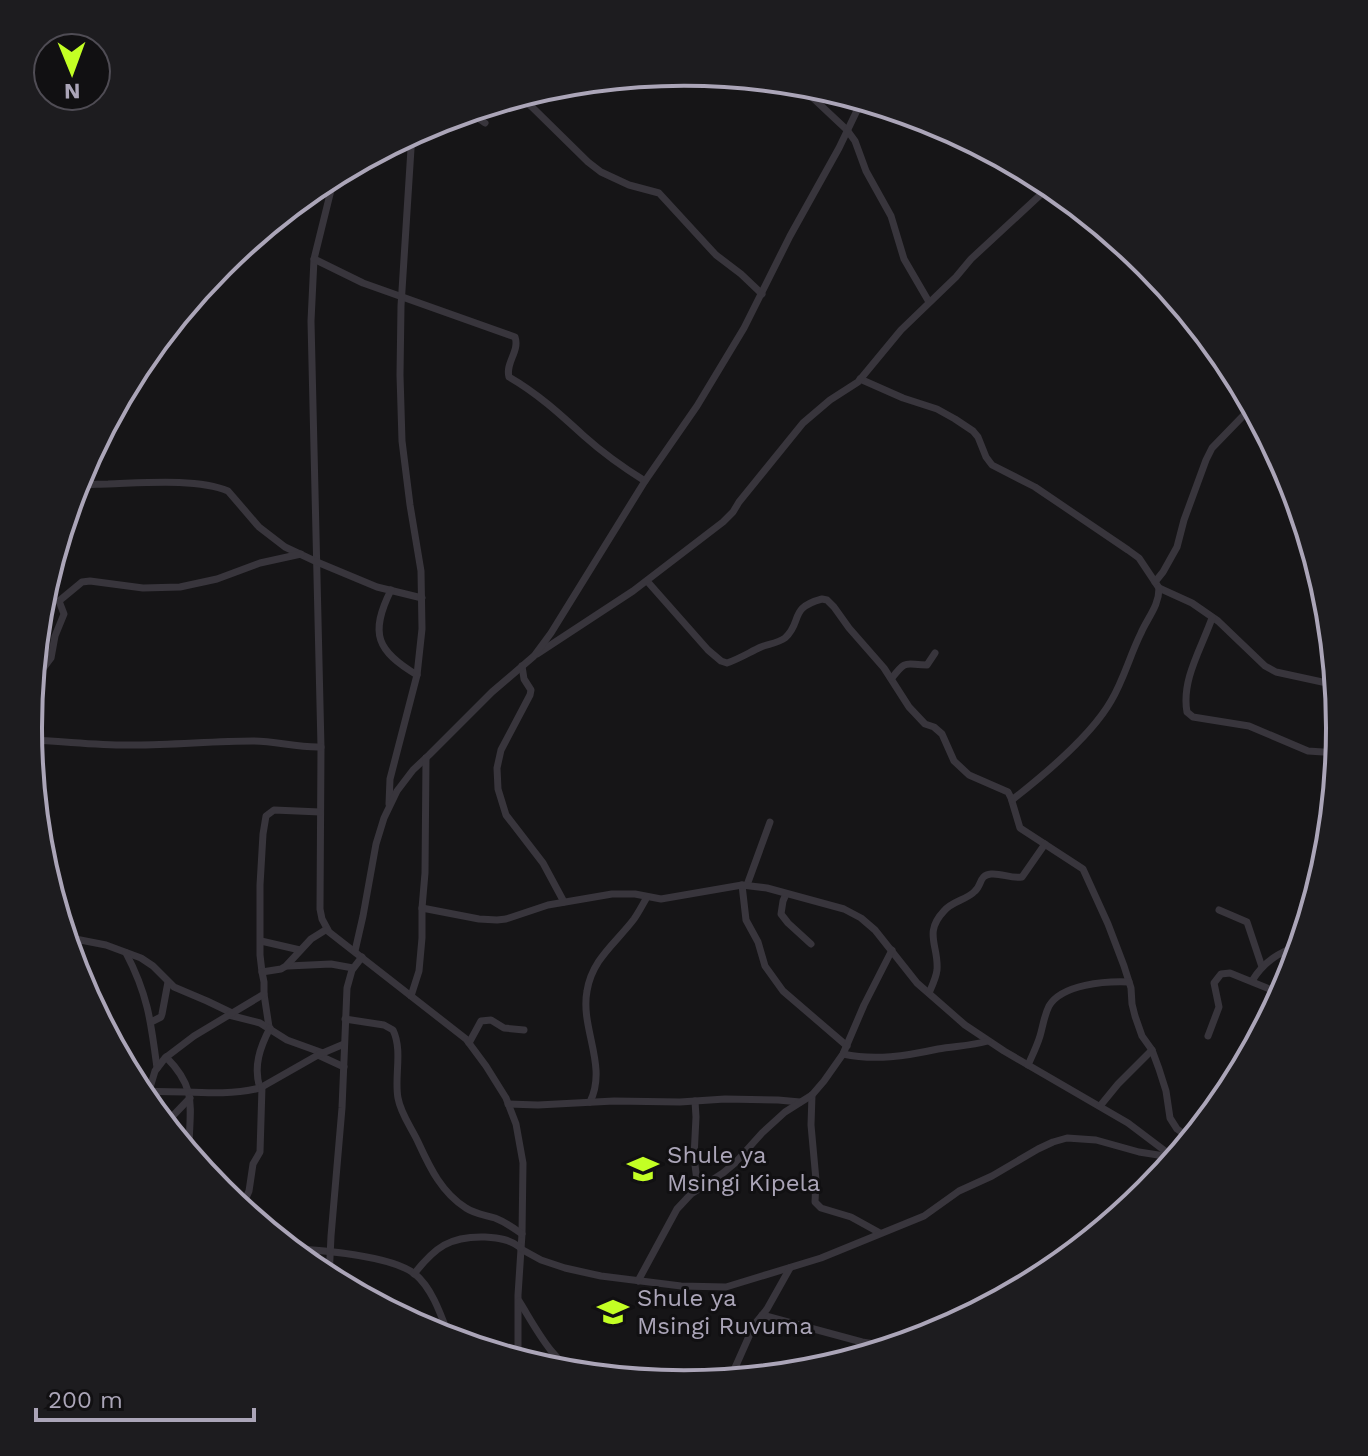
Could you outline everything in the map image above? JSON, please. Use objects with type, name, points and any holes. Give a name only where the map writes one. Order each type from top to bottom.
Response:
[{"type":"street","points":[[814,99],[847,130],[858,146],[866,171],[891,216],[904,259],[929,302]]},
{"type":"street","points":[[530,105],[601,172],[629,185],[659,193],[716,255],[762,294]]},
{"type":"street","points":[[534,656],[645,481],[697,406],[744,328],[857,110]]},
{"type":"street","points":[[480,119],[485,123]]},
{"type":"street","points":[[389,807],[390,779],[421,653],[420,557],[402,441],[400,375],[411,147]]},
{"type":"street","points":[[331,192],[314,259],[311,321],[321,747],[320,909],[327,929],[469,1043],[508,1104],[516,1124],[523,1161],[518,1348]]},
{"type":"street","points":[[355,951],[376,844],[389,807],[406,777],[492,692],[534,656],[647,581],[723,522],[803,423],[860,379],[892,340],[971,259],[1041,194]]},
{"type":"street","points":[[314,259],[363,283],[515,337],[517,343],[507,368],[509,377],[538,395],[609,456],[645,481]]},
{"type":"street","points":[[860,379],[937,409],[964,424],[979,439],[992,465],[1035,487],[1120,544],[1139,558],[1157,585],[1192,603],[1276,672],[1325,683]]},
{"type":"street","points":[[1012,800],[1031,786],[1098,721],[1121,683],[1141,632],[1158,602],[1157,585],[1177,547],[1206,460],[1212,448],[1244,415]]},
{"type":"street","points":[[90,484],[156,483],[220,488],[228,491],[270,537],[301,554],[377,587],[422,598]]},
{"type":"street","points":[[45,666],[51,658],[64,614],[59,602],[82,582],[143,588],[180,587],[301,554]]},
{"type":"street","points":[[647,581],[708,650],[727,663],[780,641],[791,629],[799,611],[819,600],[827,600],[834,607],[892,678],[909,707],[925,724],[942,734],[954,761],[969,775],[1008,792],[1020,828],[1083,869],[1109,926],[1129,982],[1135,1016],[1142,1036],[1152,1050],[1166,1091],[1170,1118],[1182,1133]]},
{"type":"street","points":[[391,590],[382,610],[380,643],[396,661],[417,675]]},
{"type":"street","points":[[1212,618],[1189,680],[1185,705],[1189,715],[1249,726],[1308,751],[1325,752]]},
{"type":"street","points":[[892,678],[909,663],[927,665],[935,653]]},
{"type":"street","points":[[522,666],[524,679],[531,690],[501,750],[497,768],[498,789],[511,823],[543,863],[564,902]]},
{"type":"street","points":[[42,741],[117,745],[257,741],[321,747]]},
{"type":"street","points":[[411,996],[419,971],[423,922],[426,758]]},
{"type":"street","points":[[246,1197],[253,1164],[260,1152],[261,1088],[256,1076],[259,1055],[270,1027],[260,955],[262,849],[266,816],[274,810],[320,812]]},
{"type":"street","points":[[770,822],[744,885],[746,920],[758,942],[765,966],[783,991],[845,1050],[863,1057],[889,1058],[988,1041]]},
{"type":"street","points":[[929,993],[937,966],[932,935],[944,910],[974,893],[985,876],[1022,877],[1045,844]]},
{"type":"street","points":[[422,908],[497,920],[564,902],[612,894],[661,899],[744,885],[767,888],[831,906],[852,914],[875,930],[917,983],[965,1025],[1128,1123],[1166,1152]]},
{"type":"street","points":[[786,894],[781,914],[811,944]]},
{"type":"street","points":[[590,1102],[595,1092],[597,1068],[586,1006],[590,978],[602,954],[635,918],[647,897]]},
{"type":"street","points":[[1219,910],[1247,922],[1262,967]]},
{"type":"street","points":[[262,972],[286,966],[311,939],[327,929]]},
{"type":"street","points":[[78,940],[106,945],[149,963],[182,992],[230,1014],[270,1027],[287,1040],[344,1067]]},
{"type":"street","points":[[261,941],[300,950]]},
{"type":"street","points":[[638,1281],[677,1209],[698,1189],[734,1164],[760,1134],[812,1095],[830,1074],[845,1050],[892,950]]},
{"type":"street","points":[[1252,981],[1262,967],[1286,950]]},
{"type":"street","points":[[126,953],[144,992],[157,1068]]},
{"type":"street","points":[[330,1264],[347,988],[353,968],[362,957]]},
{"type":"street","points":[[286,966],[331,964],[353,968]]},
{"type":"street","points":[[1208,1036],[1219,1007],[1214,983],[1217,977],[1230,973],[1270,989]]},
{"type":"street","points":[[151,1022],[161,1017],[168,982]]},
{"type":"street","points":[[1028,1065],[1048,1008],[1056,997],[1093,984],[1129,982]]},
{"type":"street","points":[[151,1086],[157,1068],[166,1057],[194,1036],[264,994]]},
{"type":"street","points":[[345,1019],[384,1025],[393,1030],[397,1043],[397,1091],[402,1112],[426,1163],[454,1200],[467,1209],[497,1218],[522,1234]]},
{"type":"street","points":[[469,1043],[481,1021],[491,1020],[504,1028],[524,1030]]},
{"type":"street","points":[[155,1092],[190,1095],[261,1088],[320,1054],[344,1044]]},
{"type":"street","points":[[1100,1106],[1152,1050]]},
{"type":"street","points":[[166,1057],[180,1072],[190,1095],[189,1136]]},
{"type":"street","points":[[172,1115],[190,1095]]},
{"type":"street","points":[[812,1095],[815,1202],[821,1208],[851,1217],[880,1233]]},
{"type":"street","points":[[695,1101],[694,1157],[698,1189]]},
{"type":"street","points":[[508,1104],[800,1102]]},
{"type":"street","points":[[414,1274],[432,1254],[454,1240],[467,1237],[500,1238],[515,1243],[532,1257],[601,1276],[681,1286],[726,1287],[821,1258],[924,1216],[959,1191],[1038,1149],[1067,1138],[1096,1140],[1162,1156]]},
{"type":"street","points":[[311,1250],[395,1264],[414,1274],[426,1286],[443,1323]]},
{"type":"street","points":[[735,1368],[754,1325],[790,1268]]},
{"type":"street","points":[[518,1300],[557,1358]]},
{"type":"street","points":[[762,1315],[867,1343]]},
{"type":"place","name":"Shule ya Msingi Kipela","points":[[643,1169]]},
{"type":"place","name":"Shule ya Msingi Ruvuma","points":[[613,1312]]}]
